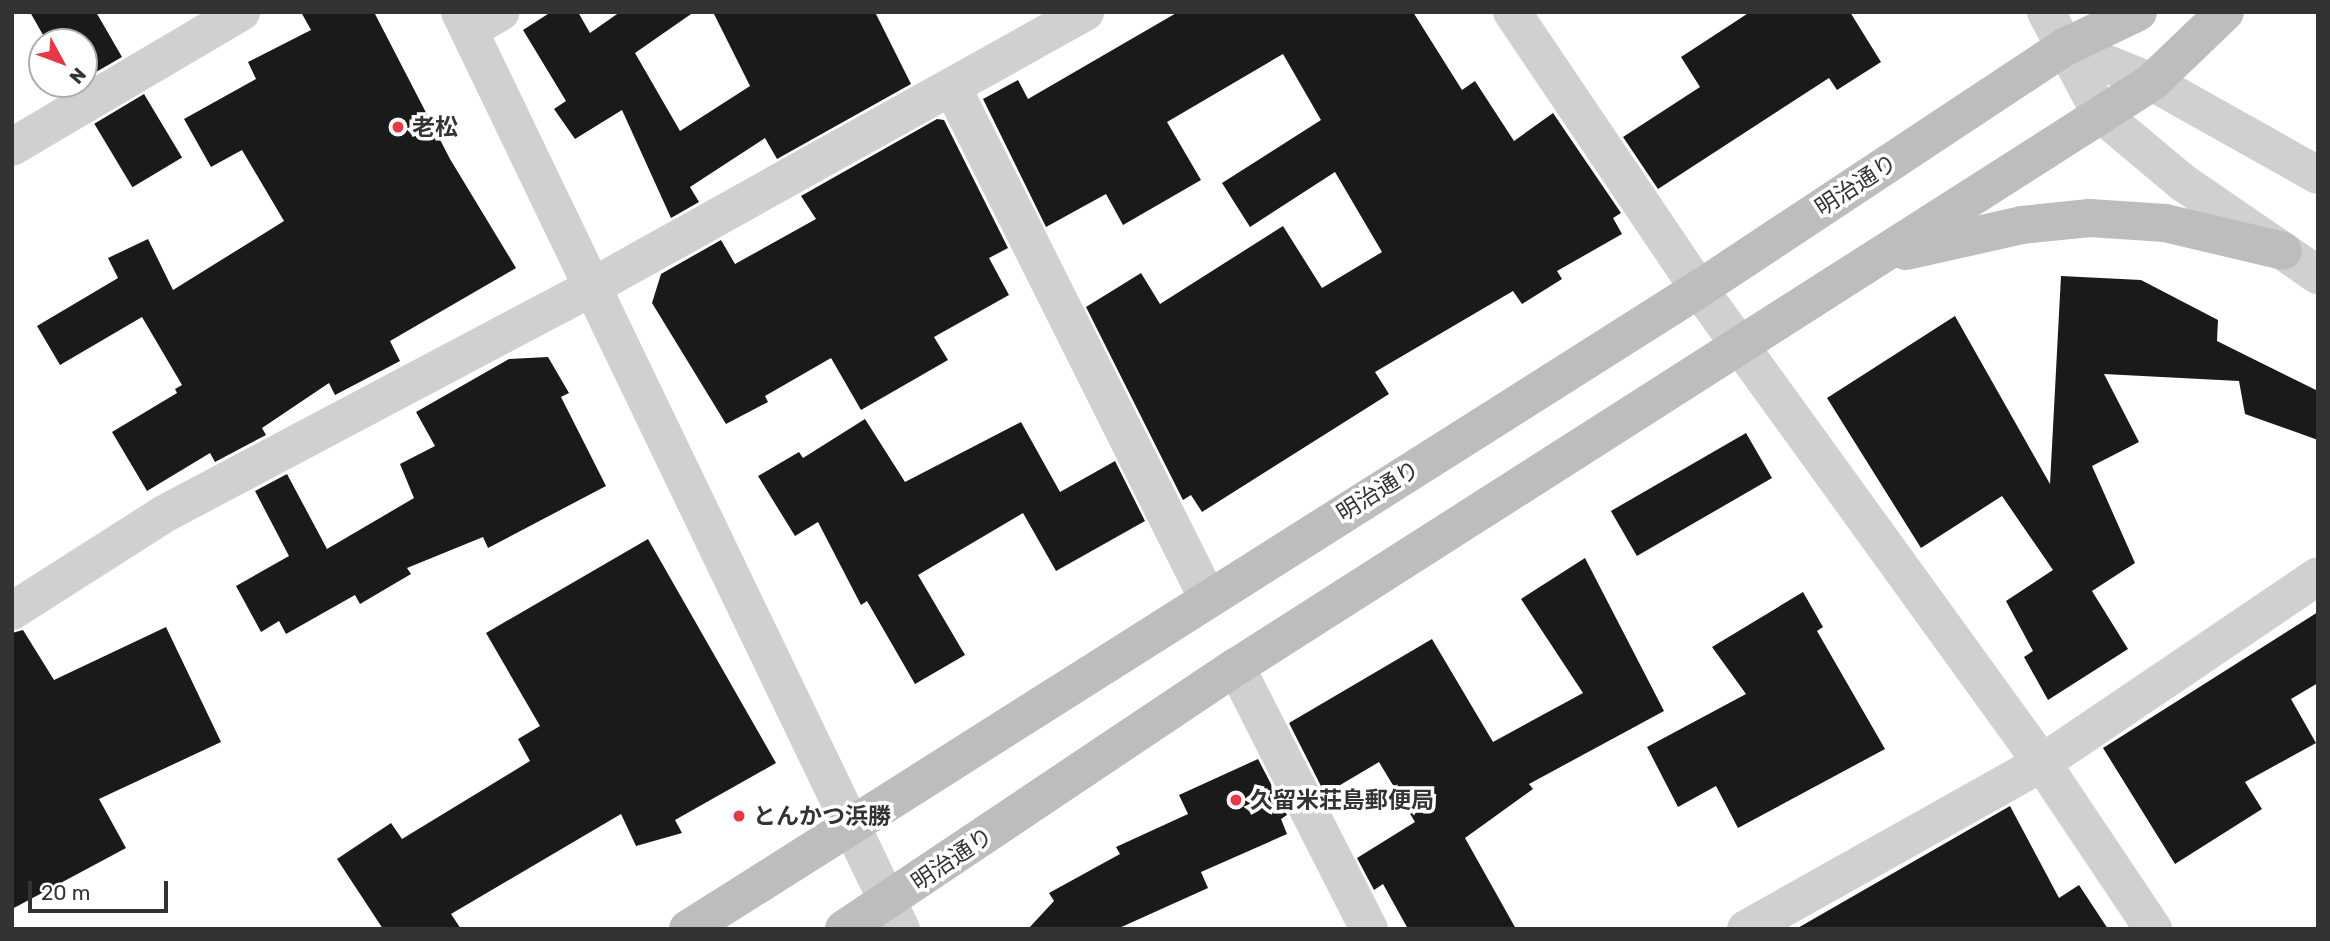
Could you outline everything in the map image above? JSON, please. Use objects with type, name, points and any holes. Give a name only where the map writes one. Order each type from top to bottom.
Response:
[{"type":"main road","name":"明治通り","points":[[688,929],[1699,289],[2065,47],[2137,12]]},
{"type":"main road","name":"明治通り","points":[[844,929],[894,916],[1236,667],[2152,82],[2225,12]]},
{"type":"main road","points":[[1877,259],[2022,225],[2090,218],[2165,223],[2283,251]]},
{"type":"street","points":[[12,147],[241,12]]},
{"type":"street","points":[[12,611],[164,514],[590,288],[953,89],[1085,12]]},
{"type":"street","points":[[1512,12],[1699,289],[1744,345],[2042,763],[2153,929]]},
{"type":"street","points":[[2046,12],[2101,114],[2182,182],[2318,275]]},
{"type":"street","points":[[477,18],[590,288],[894,916]]},
{"type":"street","points":[[2065,47],[2152,82],[2318,175]]},
{"type":"street","points":[[953,89],[1208,598]]},
{"type":"street","points":[[1746,929],[2042,763],[2318,576]]},
{"type":"street","points":[[1236,667],[1369,929]]},
{"type":"building","points":[[30,12],[96,12],[122,57],[98,71],[98,28],[39,28]]},
{"type":"building","points":[[301,12],[374,12],[450,159],[516,268],[390,341],[400,361],[335,395],[329,383],[262,428],[266,435],[215,462],[210,453],[147,491],[112,432],[177,393],[175,389],[182,385],[142,317],[60,365],[37,326],[118,278],[108,258],[148,239],[173,290],[284,221],[242,150],[211,167],[184,119],[256,79],[248,62],[311,30]]},
{"type":"building","points":[[551,12],[578,12],[590,33],[620,12],[694,12],[635,53],[680,131],[750,86],[713,12],[875,12],[911,84],[777,159],[765,138],[690,187],[699,202],[671,218],[622,110],[575,139],[554,109],[566,101],[523,30]]},
{"type":"building","points":[[1178,12],[1413,12],[1462,90],[1475,81],[1514,141],[1553,113],[1621,213],[1613,218],[1622,234],[1557,271],[1562,279],[1522,304],[1513,291],[1375,372],[1389,394],[1202,512],[1191,495],[1183,500],[1086,307],[1141,273],[1160,304],[1283,226],[1322,288],[1382,252],[1335,172],[1250,227],[1222,183],[1321,120],[1283,54],[1167,122],[1201,180],[1123,225],[1106,194],[1046,227],[983,99],[1018,80],[1028,99]]},
{"type":"building","points":[[1750,12],[1850,12],[1881,62],[1837,90],[1829,78],[1658,189],[1623,137],[1700,87],[1681,57]]},
{"type":"building","points":[[144,94],[182,157],[132,187],[94,124]]},
{"type":"building","points":[[937,119],[944,120],[1008,248],[989,258],[1009,295],[934,337],[948,360],[861,410],[831,358],[765,396],[768,402],[726,424],[652,303],[661,274],[721,240],[735,264],[816,219],[801,196]]},
{"type":"building","points":[[2061,276],[2141,280],[2218,320],[2217,341],[2318,391],[2318,440],[2245,414],[2239,381],[2104,374],[2139,442],[2092,466],[2135,563],[2092,591],[2128,649],[2048,700],[2024,657],[2033,651],[2006,601],[2053,570],[2002,496],[1921,548],[1827,398],[1955,316],[2050,484]]},
{"type":"building","points":[[548,357],[569,393],[561,397],[606,486],[488,548],[483,537],[407,568],[411,574],[360,604],[355,595],[286,634],[279,621],[261,632],[236,586],[289,556],[255,491],[287,474],[327,549],[414,498],[400,464],[435,446],[416,412],[509,359]]},
{"type":"building","points":[[865,419],[905,482],[1021,422],[1060,492],[1115,461],[1145,521],[1056,571],[1023,513],[918,575],[965,655],[915,684],[867,601],[861,605],[818,522],[795,536],[758,476],[799,452],[803,458]]},
{"type":"building","points":[[1746,433],[1772,478],[1637,556],[1611,511]]},
{"type":"building","points":[[648,539],[776,763],[675,820],[682,833],[636,846],[621,814],[451,914],[461,929],[383,929],[337,859],[391,823],[402,839],[530,761],[518,739],[540,726],[486,633]]},
{"type":"building","points":[[1585,558],[1664,711],[1529,784],[1533,789],[1465,838],[1516,929],[1408,929],[1383,884],[1374,890],[1357,858],[1415,822],[1379,762],[1325,794],[1289,723],[1432,639],[1493,742],[1583,693],[1521,599]]},
{"type":"building","points":[[1803,592],[1823,627],[1817,631],[1885,749],[1738,828],[1716,786],[1678,807],[1647,747],[1746,694],[1712,647]]},
{"type":"building","points":[[2318,612],[2318,683],[2291,699],[2316,743],[2245,782],[2262,809],[2175,864],[2103,748]]},
{"type":"building","points":[[166,627],[221,742],[99,799],[126,848],[12,909],[12,633],[23,630],[54,680]]},
{"type":"building","points":[[1258,759],[1287,815],[1281,819],[1287,834],[1201,872],[1208,888],[1117,929],[1028,929],[1054,901],[1049,893],[1120,854],[1116,847],[1188,814],[1179,795]]},
{"type":"building","points":[[2010,806],[2059,898],[2079,885],[2108,929],[1796,929]]},
{"type":"place","name":"老松","points":[[398,127]]},
{"type":"place","name":"久留米荘島郵便局","points":[[1236,800]]},
{"type":"place","name":"とんかつ浜勝","points":[[739,816]]}]
